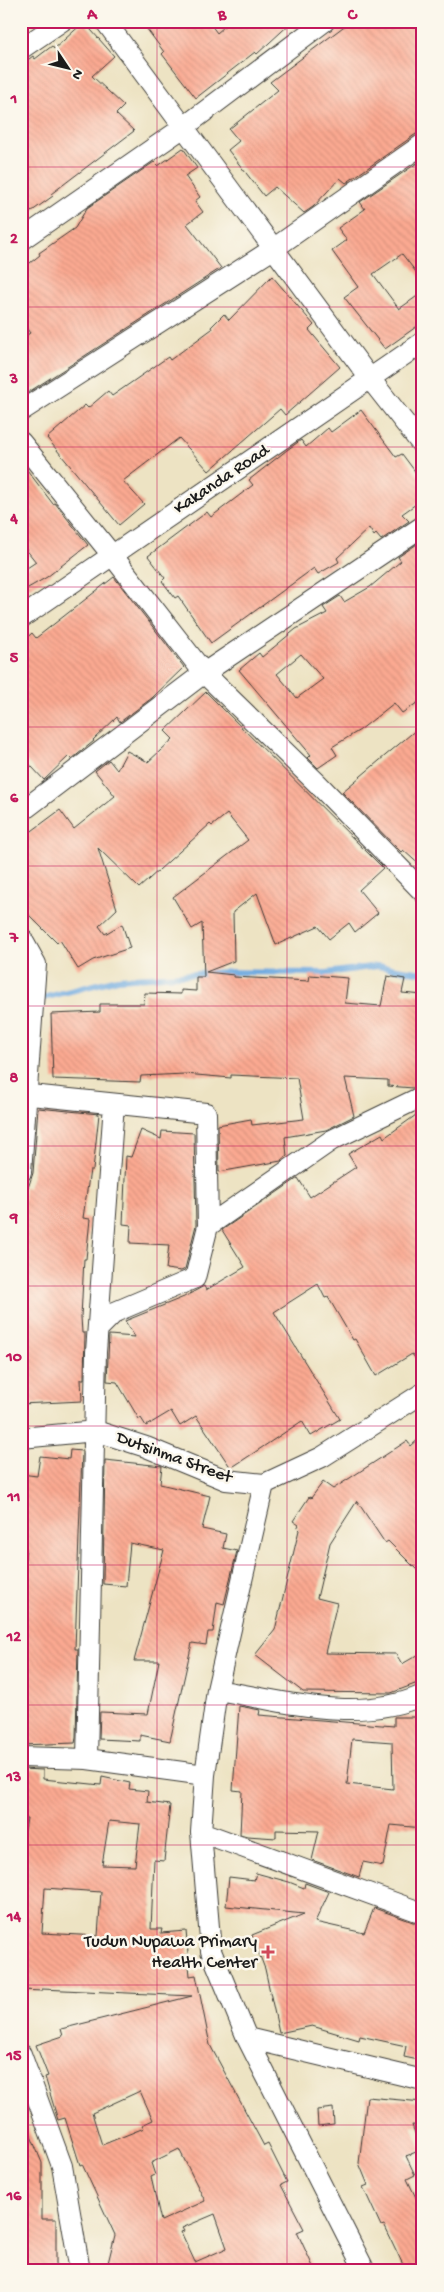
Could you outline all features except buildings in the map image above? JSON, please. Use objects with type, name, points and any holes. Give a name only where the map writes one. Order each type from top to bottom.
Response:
[{"type":"street","points":[[21,49],[62,21]]},
{"type":"street","points":[[105,21],[371,380],[423,446]]},
{"type":"street","points":[[21,240],[184,127],[325,21]]},
{"type":"street","points":[[21,411],[274,249],[423,144]]},
{"type":"street","name":"Kakanda Road","points":[[21,618],[371,380],[423,342]]},
{"type":"street","points":[[21,442],[204,673],[318,784],[423,892]]},
{"type":"street","points":[[21,812],[204,673],[423,526]]},
{"type":"street","points":[[21,937],[36,964],[24,1094],[21,1172]]},
{"type":"street","points":[[24,1094],[206,1113],[208,1226],[195,1278],[115,1312],[98,1329]]},
{"type":"street","points":[[208,1226],[332,1140],[423,1096]]},
{"type":"street","points":[[87,1759],[98,1329],[114,1104]]},
{"type":"street","points":[[365,2271],[247,2038],[211,1951],[201,1832],[204,1775],[217,1690],[264,1484],[322,1457],[423,1393]]},
{"type":"street","name":"Dutsinma Street","points":[[21,1438],[96,1431],[146,1446],[226,1480],[264,1484]]},
{"type":"street","points":[[217,1690],[329,1709],[375,1708],[423,1695]]},
{"type":"street","points":[[21,1757],[87,1759],[204,1775]]},
{"type":"street","points":[[201,1832],[417,1911]]},
{"type":"street","points":[[247,2038],[423,2080]]},
{"type":"street","points":[[21,2054],[62,2166],[80,2271]]},
{"type":"waterway","points":[[21,996],[43,998],[118,979],[227,972],[327,973],[377,966],[423,973]]},
{"type":"place","name":"Tudun Nupawa Primary Health Center","points":[[268,1952]]}]
